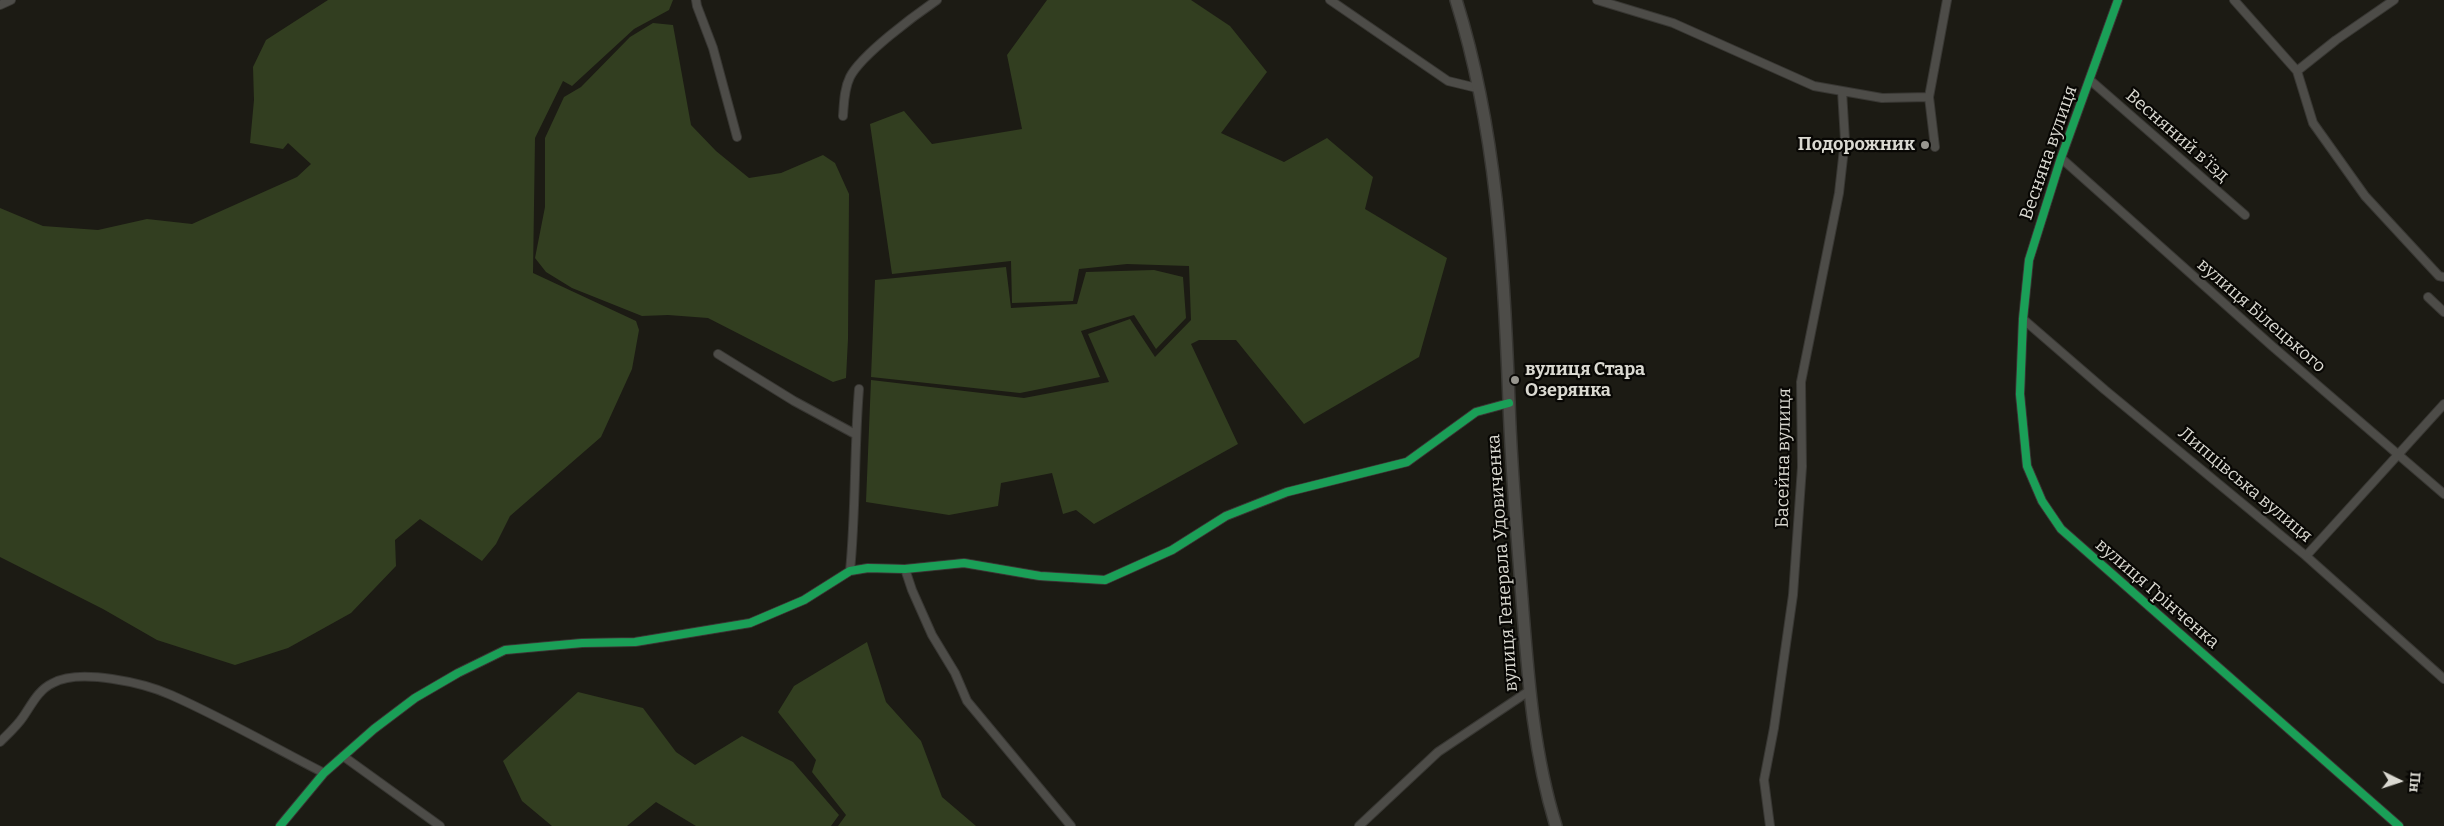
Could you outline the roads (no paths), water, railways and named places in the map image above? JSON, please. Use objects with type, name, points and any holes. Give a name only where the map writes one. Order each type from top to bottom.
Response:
[{"type":"main road","name":"вулиця Генерала Удовиченка","points":[[1456,0],[1464,26],[1492,157],[1500,227],[1509,403],[1529,691],[1540,769],[1556,826]]},
{"type":"street","points":[[0,5],[11,0]]},
{"type":"street","points":[[696,0],[713,48],[737,137]]},
{"type":"street","points":[[843,116],[845,90],[850,76],[858,65],[892,35],[937,0]]},
{"type":"street","points":[[1330,0],[1448,81],[1477,88]]},
{"type":"street","points":[[1598,0],[1673,24],[1814,86],[1882,98],[1929,97]]},
{"type":"street","points":[[1935,146],[1929,97],[1947,0]]},
{"type":"street","name":"Весняна вулиця","points":[[2023,319],[2029,260],[2061,158],[2118,0]]},
{"type":"street","points":[[2234,0],[2297,71],[2313,123],[2365,196],[2439,276],[2444,278]]},
{"type":"street","points":[[2297,71],[2394,0]]},
{"type":"street","name":"Весняний вʼїзд","points":[[2090,80],[2245,215]]},
{"type":"street","name":"Басейна вулиця","points":[[1770,826],[1764,780],[1774,728],[1793,595],[1802,467],[1801,382],[1839,193],[1845,140],[1842,91]]},
{"type":"street","name":"вулиця Білецького","points":[[2061,158],[2272,346],[2444,494]]},
{"type":"street","points":[[2428,297],[2444,312]]},
{"type":"street","name":"Липцівська вулиця","points":[[2023,319],[2105,390],[2306,556],[2444,678]]},
{"type":"street","name":"вулиця Грінченка","points":[[2023,319],[2020,394],[2027,466],[2042,501],[2060,529],[2400,826]]},
{"type":"street","points":[[718,354],[794,402],[855,434]]},
{"type":"street","points":[[850,571],[854,535],[855,434],[859,389]]},
{"type":"street","points":[[280,826],[324,773],[374,729],[415,698],[458,673],[505,650],[582,643],[635,642],[750,623],[804,600],[850,571],[868,568],[905,569],[964,563],[1040,576],[1105,580],[1172,550],[1226,516],[1287,492],[1407,462],[1476,412],[1509,403]]},
{"type":"street","points":[[2306,556],[2444,404]]},
{"type":"street","points":[[905,569],[932,635],[955,673],[967,701],[1071,826]]},
{"type":"street","points":[[0,742],[23,718],[40,692],[52,683],[66,678],[83,676],[134,684],[170,694],[324,773]]},
{"type":"street","points":[[1360,826],[1438,752],[1529,691]]},
{"type":"street","points":[[343,756],[440,826]]},
{"type":"place","name":"Подорожник","points":[[1925,145]]},
{"type":"place","name":"вулиця Стара Озерянка","points":[[1515,380]]}]
